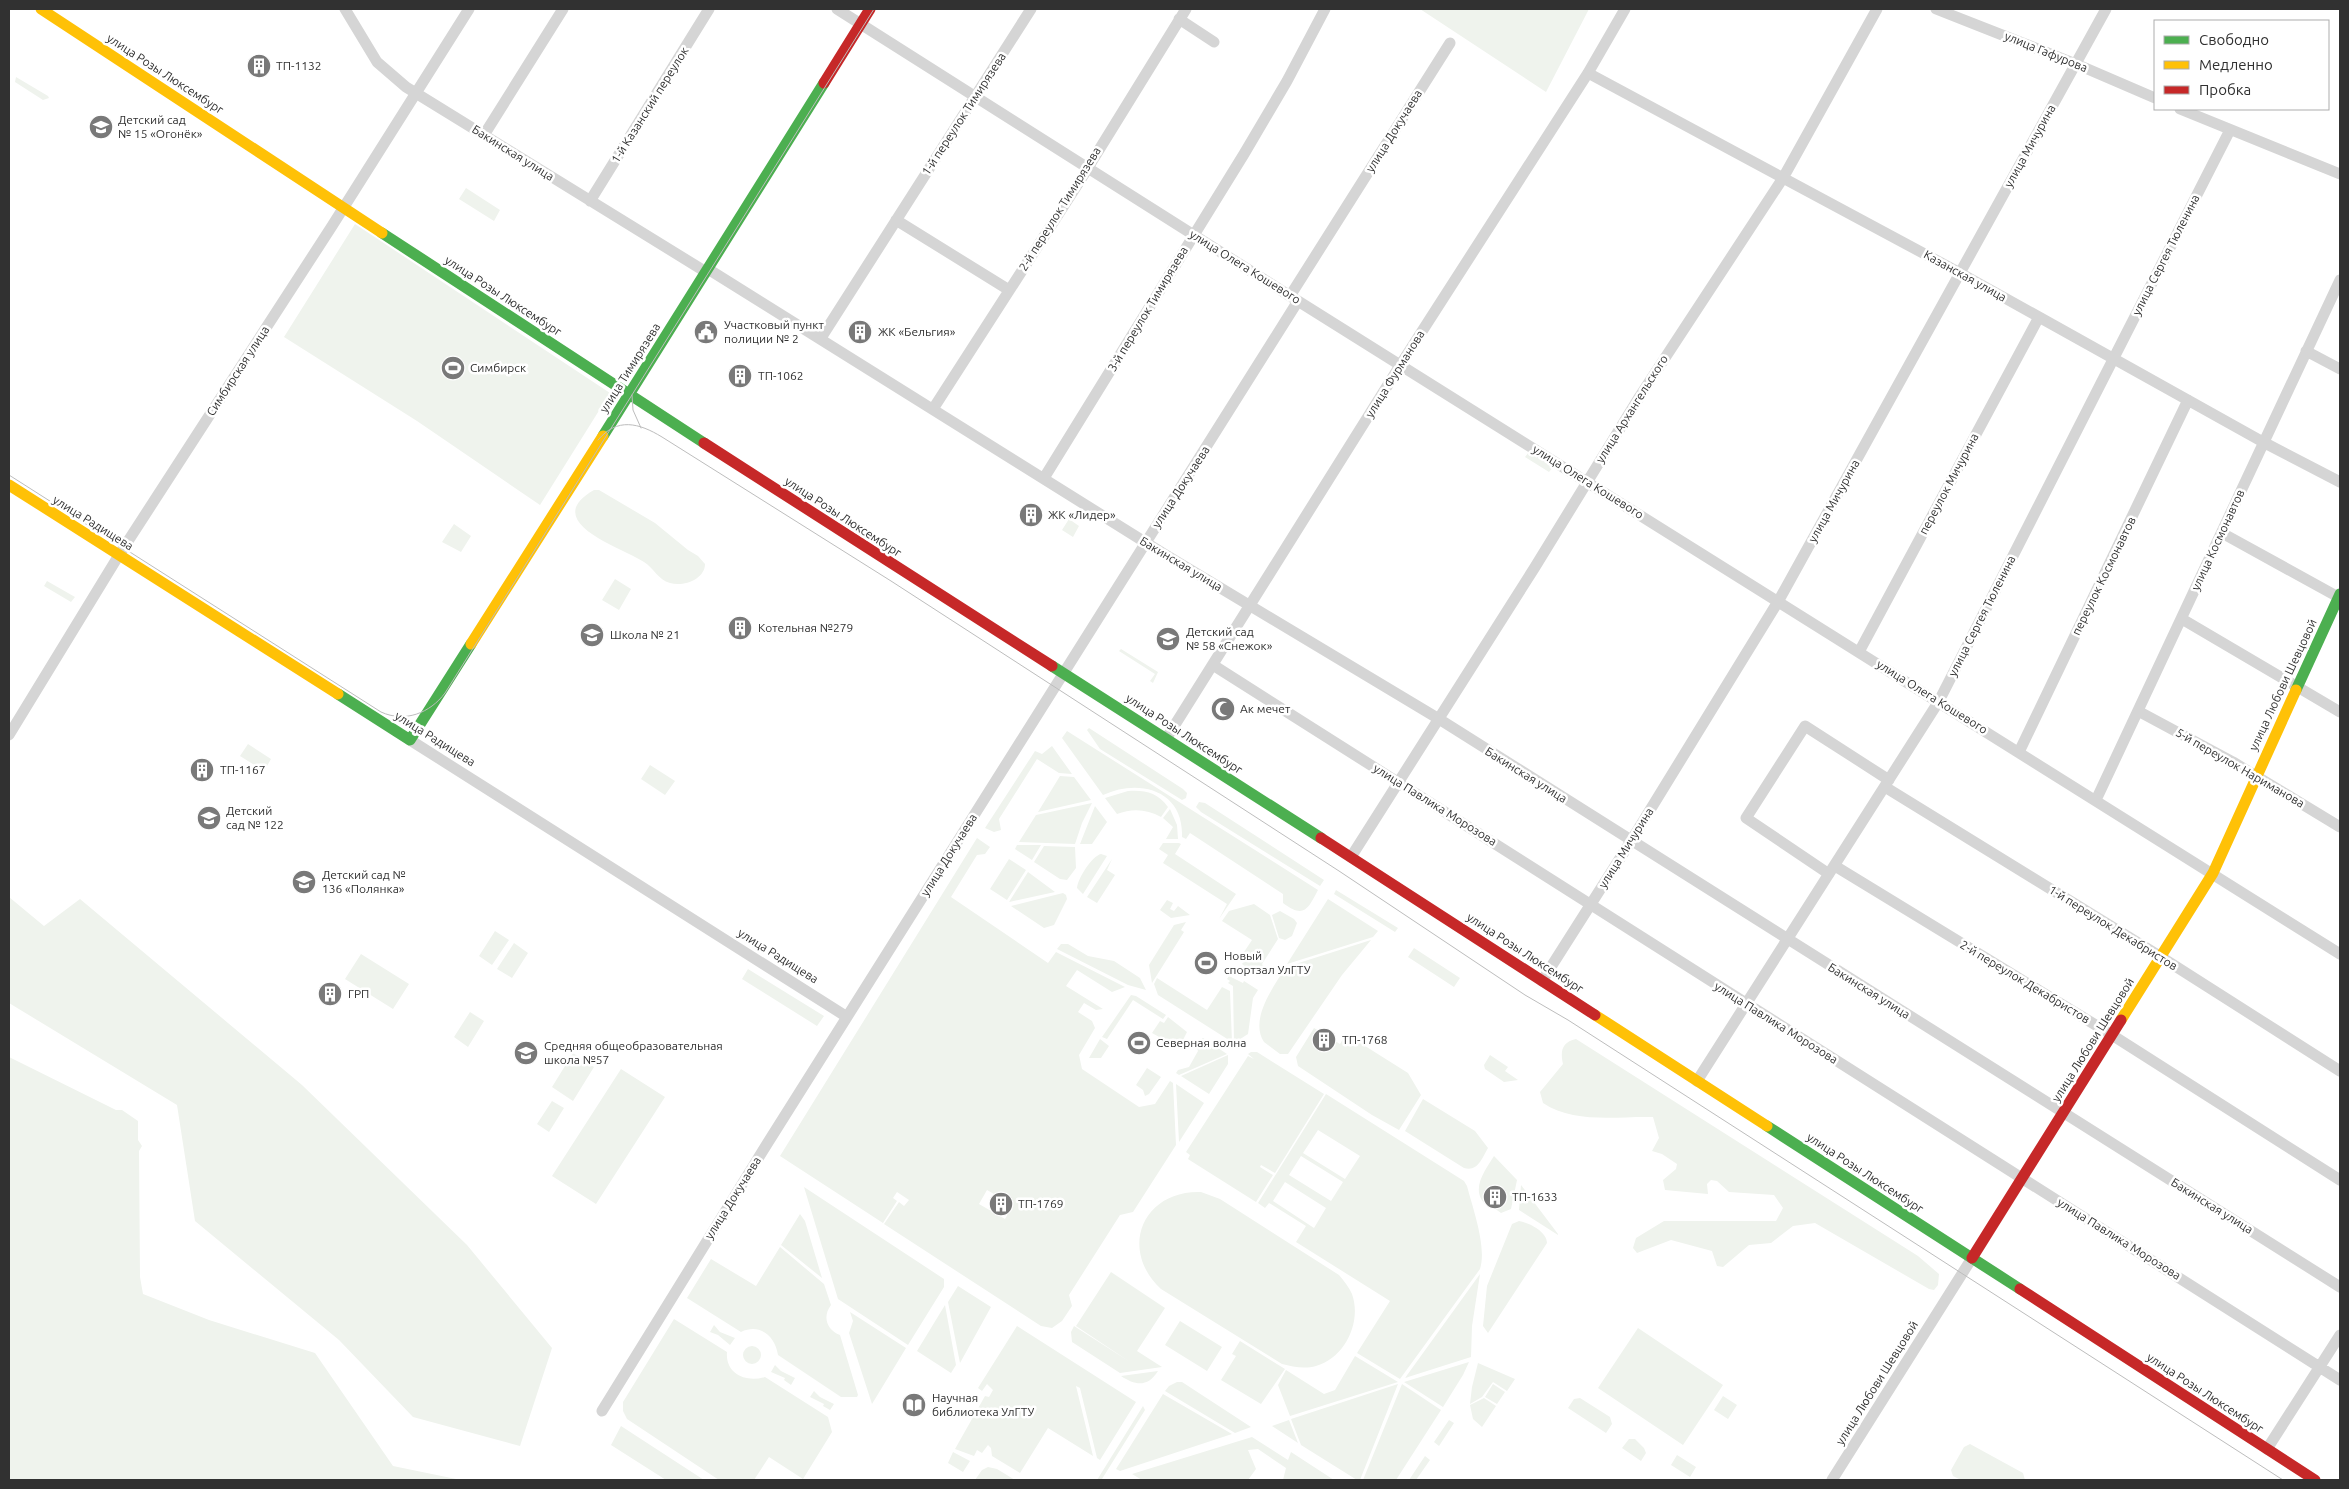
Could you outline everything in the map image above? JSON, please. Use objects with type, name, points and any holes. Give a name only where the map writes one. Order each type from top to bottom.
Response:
[{"type":"main road","name":"улица Розы Люксембург","points":[[41,9],[629,396],[1064,673],[2315,1480]]},
{"type":"main road","name":"улица Тимирязева","points":[[410,740],[629,396],[870,9]]},
{"type":"main road","name":"улица Радищева","points":[[9,485],[410,740]]},
{"type":"main road","name":"улица Любови Шевцовой","points":[[1972,1258],[2213,873],[2340,596]]},
{"type":"street","name":"Бакинская улица","points":[[345,9],[382,69],[416,93],[590,201],[821,338],[1146,542],[1439,719],[2340,1287]]},
{"type":"street","name":"Симбирская улица","points":[[9,735],[118,555],[344,207],[469,9]]},
{"type":"street","points":[[484,135],[563,9]]},
{"type":"street","name":"1-й Казанский переулок","points":[[590,201],[709,9]]},
{"type":"street","name":"улица Олега Кошевого","points":[[837,9],[2340,954]]},
{"type":"street","name":"1-й переулок Тимирязева","points":[[821,338],[1031,9]]},
{"type":"street","name":"2-й переулок Тимирязева","points":[[932,409],[1089,166],[1186,9]]},
{"type":"street","name":"3-й переулок Тимирязева","points":[[1044,478],[1287,81],[1325,9]]},
{"type":"street","name":"улица Фурманова","points":[[1166,739],[1401,364],[1588,73],[1625,9]]},
{"type":"street","name":"улица Архангельского","points":[[1350,857],[1400,782],[1587,482],[1782,178],[1877,9]]},
{"type":"street","name":"улица Гафурова","points":[[1936,9],[2076,64],[2154,98]]},
{"type":"street","name":"улица Мичурина","points":[[1542,981],[1631,841],[1779,600],[2106,9]]},
{"type":"street","points":[[1179,19],[1214,42]]},
{"type":"street","name":"улица Докучаева","points":[[602,1411],[721,1218],[1146,542],[1450,43]]},
{"type":"street","name":"Казанская улица","points":[[1588,73],[1960,273],[2263,442],[2340,482]]},
{"type":"street","points":[[2182,110],[2340,174]]},
{"type":"street","name":"улица Сергея Тюленина","points":[[1697,1081],[1939,701],[2230,130]]},
{"type":"street","points":[[896,220],[1009,290]]},
{"type":"street","name":"улица Космонавтов","points":[[2096,800],[2340,280]]},
{"type":"street","name":"переулок Мичурина","points":[[1859,652],[2039,317]]},
{"type":"street","points":[[2306,351],[2340,369]]},
{"type":"street","name":"переулок Космонавтов","points":[[2020,752],[2188,400]]},
{"type":"street","points":[[2222,533],[2340,596]]},
{"type":"street","points":[[2182,619],[2340,712]]},
{"type":"street","name":"улица Павлика Морозова","points":[[1213,665],[1592,903],[1746,1004],[2340,1380]]},
{"type":"street","name":"5-й переулок Нариманова","points":[[2138,711],[2257,776],[2340,827]]},
{"type":"street","name":"1-й переулок Декабристов","points":[[1746,818],[1805,726],[1887,783],[2340,1071]]},
{"type":"street","name":"улица Радищева","points":[[410,740],[848,1017]]},
{"type":"street","name":"2-й переулок Декабристов","points":[[1746,818],[2112,1035],[2340,1180]]},
{"type":"street","name":"улица Любови Шевцовой","points":[[1832,1480],[1972,1258]]},
{"type":"street","points":[[2267,1449],[2340,1335]]},
{"type":"shaded area","points":[[1420,9],[1589,9],[1546,92]]},
{"type":"shaded area","points":[[16,77],[49,98],[43,100],[15,82]]},
{"type":"shaded area","points":[[466,188],[500,210],[494,221],[459,199]]},
{"type":"shaded area","name":"Симбирск","points":[[355,224],[610,393],[540,505],[417,421],[284,337]]},
{"type":"shaded area","points":[[1529,452],[1553,467],[1549,472],[1525,457]]},
{"type":"shaded area","points":[[594,490],[599,490],[655,523],[698,556],[705,564],[702,574],[687,583],[670,583],[659,577],[644,562],[590,533],[580,523],[575,513],[579,502]]},
{"type":"shaded area","points":[[1069,519],[1079,526],[1073,537],[1062,530]]},
{"type":"shaded area","points":[[454,524],[471,536],[461,552],[442,542]]},
{"type":"shaded area","points":[[615,579],[631,589],[619,610],[602,600]]},
{"type":"shaded area","points":[[47,581],[75,597],[71,602],[44,586]]},
{"type":"shaded area","points":[[1121,649],[1158,672],[1153,683],[1150,681],[1155,674],[1119,651]]},
{"type":"shaded area","points":[[1089,728],[1183,789],[1187,793],[1186,798],[1182,800],[1100,749],[1087,730]]},
{"type":"shaded area","points":[[1067,731],[1318,890],[1308,907],[1301,911],[1290,908],[1283,903],[1283,894],[1190,833],[1186,839],[1182,837],[1181,821],[1176,808],[1157,792],[1144,788],[1131,788],[1103,795],[1062,738]]},
{"type":"shaded area","points":[[248,744],[271,759],[264,771],[240,756]]},
{"type":"shaded area","points":[[1052,746],[1072,774],[1059,773],[1037,759],[999,819],[1001,830],[994,832],[985,828],[1035,751],[1042,754]]},
{"type":"shaded area","points":[[650,765],[675,781],[665,795],[641,779]]},
{"type":"shaded area","points":[[1060,776],[1074,777],[1091,800],[1038,812]]},
{"type":"shaded area","points":[[1128,791],[1140,791],[1155,795],[1168,807],[1161,817],[1139,810],[1117,814],[1105,798]]},
{"type":"shaded area","points":[[1199,802],[1205,803],[1324,880],[1320,886],[1201,812],[1196,807]]},
{"type":"shaded area","points":[[1092,803],[1082,823],[1075,844],[1019,842],[1036,815]]},
{"type":"shaded area","points":[[1095,806],[1107,822],[1092,844],[1080,844]]},
{"type":"shaded area","points":[[1170,809],[1177,825],[1178,839],[1166,839],[1173,827],[1163,818]]},
{"type":"shaded area","points":[[977,838],[990,847],[985,854],[977,855],[951,897],[1048,963],[1056,952],[1125,987],[1112,992],[1077,970],[1066,986],[1103,1009],[1096,1010],[1084,1003],[1078,1012],[1092,1021],[1095,1028],[1079,1055],[1082,1069],[1139,1107],[1155,1104],[1170,1081],[1173,1083],[1176,1145],[1133,1212],[1120,1215],[1069,1295],[1072,1306],[1062,1321],[1052,1328],[1041,1326],[884,1224],[899,1202],[904,1206],[909,1200],[897,1192],[893,1198],[897,1201],[883,1223],[780,1156]],"holes":[[[987,1190],[1013,1205],[1005,1219],[979,1204]]]},
{"type":"shaded area","points":[[1163,843],[1181,844],[1175,854],[1236,894],[1219,919],[1227,904],[1163,863],[1168,855],[1159,849]]},
{"type":"shaded area","points":[[1017,845],[1041,845],[1032,860],[1015,849]]},
{"type":"shaded area","points":[[1044,846],[1075,847],[1076,868],[1067,880],[1060,879],[1034,862]]},
{"type":"shaded area","points":[[1101,854],[1107,856],[1083,894],[1077,888],[1080,879],[1090,863]]},
{"type":"shaded area","points":[[1009,859],[1026,870],[1007,900],[990,889]]},
{"type":"shaded area","points":[[1112,859],[1107,870],[1115,875],[1097,903],[1087,897]]},
{"type":"shaded area","points":[[1028,872],[1055,892],[1009,902]]},
{"type":"shaded area","points":[[1336,890],[1398,928],[1395,932],[1334,894]]},
{"type":"shaded area","points":[[1063,893],[1067,899],[1054,925],[1044,928],[1011,906]]},
{"type":"shaded area","points":[[9,897],[44,926],[80,899],[302,1085],[467,1245],[552,1348],[520,1446],[413,1417],[339,1340],[195,1221],[177,1105],[9,1003]]},
{"type":"shaded area","points":[[1328,899],[1378,931],[1373,937],[1287,964]]},
{"type":"shaded area","points":[[1167,900],[1173,903],[1170,909],[1174,911],[1178,906],[1190,915],[1171,918],[1160,910]]},
{"type":"shaded area","points":[[1254,904],[1270,915],[1278,939],[1262,964],[1266,970],[1251,971],[1242,964],[1244,961],[1240,958],[1252,940],[1222,921],[1229,911]]},
{"type":"shaded area","points":[[1280,911],[1294,919],[1297,923],[1292,936],[1285,940],[1279,938],[1272,915]]},
{"type":"shaded area","points":[[1186,922],[1181,930],[1184,932],[1152,983],[1149,965],[1174,925]]},
{"type":"shaded area","points":[[495,931],[509,940],[492,965],[479,956]]},
{"type":"shaded area","points":[[1371,940],[1342,975],[1288,1054],[1280,1054],[1264,1042],[1260,1033],[1261,1013],[1270,993],[1286,967]]},
{"type":"shaded area","points":[[514,943],[528,953],[512,978],[497,969]]},
{"type":"shaded area","points":[[1061,944],[1068,944],[1088,956],[1114,961],[1140,978],[1146,990],[1128,985],[1057,949]]},
{"type":"shaded area","points":[[1414,948],[1460,978],[1454,987],[1408,957]]},
{"type":"shaded area","points":[[361,954],[409,984],[393,1009],[345,979]]},
{"type":"shaded area","points":[[748,969],[824,1016],[817,1026],[742,979]]},
{"type":"shaded area","points":[[1229,976],[1243,983],[1244,981],[1258,990],[1253,998],[1248,1034],[1234,1043],[1233,986],[1228,983],[1230,981],[1227,979]]},
{"type":"shaded area","points":[[1157,978],[1207,1010],[1222,987],[1230,991],[1232,1042],[1158,995],[1154,984]]},
{"type":"shaded area","points":[[1131,995],[1136,996],[1166,1015],[1163,1019],[1133,1000],[1107,1039],[1102,1037]]},
{"type":"shaded area","points":[[470,1012],[484,1021],[468,1047],[454,1037]]},
{"type":"shaded area","points":[[1168,1017],[1187,1032],[1179,1048],[1152,1033],[1160,1021],[1164,1023]]},
{"type":"shaded area","points":[[1314,1028],[1340,1044],[1346,1034],[1408,1073],[1421,1095],[1399,1130],[1372,1115],[1298,1066],[1296,1057]]},
{"type":"shaded area","points":[[1203,1038],[1227,1054],[1179,1075],[1176,1073],[1178,1070],[1189,1067],[1198,1051],[1195,1044]]},
{"type":"shaded area","points":[[1100,1039],[1109,1046],[1101,1058],[1089,1058]]},
{"type":"shaded area","points":[[1576,1039],[1918,1256],[1939,1274],[1938,1285],[1934,1290],[1929,1289],[1815,1223],[1793,1226],[1771,1243],[1749,1245],[1723,1267],[1717,1266],[1712,1251],[1671,1240],[1637,1253],[1633,1248],[1636,1238],[1664,1221],[1776,1221],[1783,1208],[1774,1195],[1729,1192],[1717,1181],[1711,1180],[1707,1184],[1708,1194],[1665,1190],[1663,1180],[1676,1169],[1677,1164],[1662,1154],[1652,1151],[1659,1138],[1653,1117],[1596,1118],[1568,1114],[1555,1110],[1543,1103],[1540,1092],[1563,1064],[1562,1051],[1565,1045],[1571,1040]]},
{"type":"shaded area","points":[[1257,1052],[1324,1094],[1275,1173],[1261,1165],[1260,1167],[1273,1175],[1256,1202],[1188,1159],[1190,1155],[1186,1152],[1248,1056],[1254,1059],[1248,1054]]},
{"type":"shaded area","points":[[573,1053],[594,1067],[573,1101],[552,1087]]},
{"type":"shaded area","points":[[1228,1055],[1228,1064],[1209,1094],[1181,1076]]},
{"type":"shaded area","points":[[1490,1055],[1508,1067],[1505,1071],[1518,1080],[1504,1082],[1485,1069],[1484,1065]]},
{"type":"shaded area","points":[[9,1057],[116,1110],[122,1110],[138,1121],[138,1140],[142,1146],[139,1151],[140,1277],[143,1294],[209,1320],[315,1353],[393,1466],[461,1480],[9,1480]]},
{"type":"shaded area","points":[[1147,1068],[1161,1077],[1149,1094],[1145,1096],[1143,1090],[1136,1085]]},
{"type":"shaded area","points":[[621,1069],[665,1097],[596,1204],[552,1176]]},
{"type":"shaded area","points":[[1176,1084],[1204,1103],[1179,1142]]},
{"type":"shaded area","points":[[1326,1094],[1464,1181],[1481,1239],[1482,1260],[1480,1269],[1400,1379],[1357,1353],[1390,1301],[1296,1242],[1306,1226],[1269,1203],[1265,1208],[1258,1203]],"holes":[[[1318,1130],[1360,1156],[1345,1179],[1303,1153]],[[1301,1156],[1343,1182],[1331,1201],[1289,1175]],[[1285,1182],[1326,1208],[1314,1228],[1273,1201]]]},
{"type":"shaded area","points":[[1423,1099],[1475,1131],[1488,1148],[1476,1166],[1469,1169],[1464,1168],[1405,1131]]},
{"type":"shaded area","points":[[552,1101],[564,1108],[549,1132],[537,1124]]},
{"type":"shaded area","points":[[1494,1156],[1517,1180],[1511,1209],[1501,1213],[1494,1208],[1504,1192],[1496,1187],[1485,1204],[1479,1192],[1481,1179]]},
{"type":"shaded area","points":[[1521,1185],[1558,1234],[1558,1235],[1519,1210]]},
{"type":"shaded area","points":[[804,1187],[944,1279],[944,1287],[908,1345],[838,1299]]},
{"type":"shaded area","points":[[1201,1192],[1220,1199],[1339,1275],[1348,1286],[1355,1305],[1353,1327],[1343,1347],[1326,1362],[1312,1367],[1282,1364],[1161,1289],[1148,1273],[1141,1257],[1139,1240],[1143,1225],[1152,1211],[1164,1201],[1181,1194]]},
{"type":"shaded area","points":[[800,1214],[805,1221],[822,1278],[781,1245]]},
{"type":"shaded area","points":[[1519,1221],[1541,1232],[1547,1243],[1488,1333],[1483,1326],[1487,1286],[1512,1224]]},
{"type":"shaded area","points":[[780,1247],[824,1284],[831,1305],[826,1318],[827,1323],[832,1330],[840,1335],[857,1397],[841,1397],[778,1355],[774,1342],[766,1333],[754,1329],[741,1332],[687,1298],[711,1259],[756,1286]]},
{"type":"shaded area","points":[[1111,1272],[1165,1308],[1137,1351],[1162,1367],[1120,1373],[1072,1342],[1071,1332],[1074,1326],[1130,1362],[1076,1326]]},
{"type":"shaded area","points":[[1480,1274],[1472,1326],[1471,1357],[1405,1378]]},
{"type":"shaded area","points":[[958,1286],[991,1307],[960,1363],[948,1302]]},
{"type":"shaded area","points":[[945,1305],[956,1365],[951,1373],[917,1351]]},
{"type":"shaded area","points":[[850,1312],[906,1348],[872,1404],[849,1333],[853,1321]]},
{"type":"shaded area","points":[[674,1319],[727,1352],[729,1366],[738,1375],[751,1379],[765,1377],[828,1417],[832,1432],[803,1479],[769,1457],[754,1480],[719,1480],[627,1419],[623,1411],[623,1402]]},
{"type":"shaded area","points":[[1180,1321],[1222,1347],[1207,1371],[1165,1345]]},
{"type":"shaded area","points":[[714,1325],[720,1332],[735,1338],[730,1345],[718,1335],[710,1332]]},
{"type":"shaded area","points":[[1017,1326],[1136,1402],[1100,1460],[1097,1458],[1080,1388],[1076,1386],[1093,1456],[1048,1428],[1020,1473],[992,1456],[991,1448],[988,1445],[982,1453],[977,1450],[974,1456],[955,1449],[985,1396],[989,1397],[993,1390],[987,1384],[982,1391],[978,1388]]},
{"type":"shaded area","points":[[1638,1328],[1723,1385],[1683,1445],[1598,1388]]},
{"type":"shaded area","points":[[1240,1341],[1285,1369],[1261,1404],[1221,1380],[1236,1356],[1232,1354]]},
{"type":"shaded area","points":[[752,1346],[758,1349],[761,1355],[758,1361],[752,1364],[746,1361],[743,1355],[746,1349]]},
{"type":"shaded area","points":[[1355,1356],[1398,1382],[1290,1416],[1278,1385],[1286,1370],[1324,1394],[1335,1390]]},
{"type":"shaded area","points":[[1469,1362],[1443,1407],[1404,1382]]},
{"type":"shaded area","points":[[1478,1363],[1515,1379],[1507,1391],[1493,1382],[1482,1397],[1470,1404],[1472,1387]]},
{"type":"shaded area","points":[[775,1365],[781,1371],[795,1378],[791,1385],[784,1380],[785,1378],[771,1372]]},
{"type":"shaded area","points":[[1158,1371],[1150,1380],[1141,1383],[1132,1382],[1121,1376]]},
{"type":"shaded area","points":[[1182,1382],[1251,1427],[1235,1433],[1165,1391],[1169,1386]]},
{"type":"shaded area","points":[[1398,1384],[1360,1480],[1357,1480],[1301,1445],[1291,1419]]},
{"type":"shaded area","points":[[1402,1384],[1441,1410],[1396,1480],[1363,1480]]},
{"type":"shaded area","points":[[1493,1384],[1505,1392],[1497,1404],[1485,1397]]},
{"type":"shaded area","points":[[814,1391],[820,1397],[834,1404],[830,1410],[823,1406],[824,1404],[810,1397]]},
{"type":"shaded area","points":[[1163,1394],[1232,1434],[1120,1471],[1116,1469]]},
{"type":"shaded area","points":[[1723,1396],[1737,1405],[1728,1419],[1714,1410]]},
{"type":"shaded area","points":[[1484,1398],[1496,1406],[1482,1427],[1473,1419],[1470,1405]]},
{"type":"shaded area","points":[[1580,1398],[1610,1417],[1612,1424],[1606,1433],[1568,1408],[1574,1399]]},
{"type":"shaded area","points":[[1143,1406],[1145,1410],[1102,1479],[1097,1480]]},
{"type":"shaded area","points":[[1289,1420],[1298,1443],[1272,1426]]},
{"type":"shaded area","points":[[1449,1420],[1454,1423],[1439,1446],[1434,1442]]},
{"type":"shaded area","points":[[621,1426],[704,1480],[666,1480],[611,1445]]},
{"type":"shaded area","points":[[1252,1437],[1288,1460],[1291,1452],[1334,1480],[1283,1480],[1286,1468],[1258,1449],[1248,1450],[1256,1469],[1248,1480],[1142,1480],[1132,1474]]},
{"type":"shaded area","points":[[1629,1439],[1635,1439],[1644,1448],[1646,1453],[1641,1461],[1622,1448]]},
{"type":"shaded area","points":[[1970,1444],[2023,1473],[2025,1480],[1961,1480],[1953,1476],[1951,1470],[1964,1447]]},
{"type":"shaded area","points":[[953,1452],[970,1461],[963,1472],[948,1463]]},
{"type":"shaded area","points":[[1677,1455],[1696,1467],[1690,1477],[1671,1465]]},
{"type":"shaded area","points":[[1425,1456],[1430,1460],[1416,1480],[1409,1480]]},
{"type":"shaded area","points":[[988,1467],[997,1469],[1015,1480],[975,1480],[982,1470]]},
{"type":"tram line","points":[[9,475],[381,712],[390,715],[408,716],[424,711],[445,693],[874,9]]},
{"type":"tram line","points":[[632,395],[633,410],[641,428]]},
{"type":"tram line","points":[[598,440],[605,433],[621,425],[645,428],[662,437],[891,581],[1339,871],[1525,995],[1568,1020],[2283,1480]]},
{"type":"traffic: fast","points":[[603,436],[824,83]]},
{"type":"traffic: fast","points":[[382,233],[704,443]]},
{"type":"traffic: fast","points":[[2296,690],[2340,594]]},
{"type":"traffic: fast","points":[[338,694],[410,740],[471,644]]},
{"type":"traffic: fast","points":[[1052,666],[1321,838]]},
{"type":"traffic: fast","points":[[1767,1126],[2020,1289]]},
{"type":"traffic: slow","points":[[41,9],[382,233]]},
{"type":"traffic: slow","points":[[471,644],[603,436]]},
{"type":"traffic: slow","points":[[9,485],[338,694]]},
{"type":"traffic: slow","points":[[2121,1020],[2213,873],[2296,690]]},
{"type":"traffic: slow","points":[[1595,1015],[1767,1126]]},
{"type":"traffic: jam","points":[[824,83],[870,9]]},
{"type":"traffic: jam","points":[[704,443],[1052,666]]},
{"type":"traffic: jam","points":[[1321,838],[1595,1015]]},
{"type":"traffic: jam","points":[[1972,1258],[2121,1020]]},
{"type":"traffic: jam","points":[[2020,1289],[2315,1480]]},
{"type":"place","name":"ТП-1132","points":[[259,66]]},
{"type":"place","name":"Детский сад № 15 «Огонёк»","points":[[101,127]]},
{"type":"place","name":"Участковый пункт полиции № 2","points":[[706,332]]},
{"type":"place","name":"ЖК «Бельгия»","points":[[860,332]]},
{"type":"place","name":"Симбирск","points":[[453,368]]},
{"type":"place","name":"ТП-1062","points":[[740,376]]},
{"type":"place","name":"ЖК «Лидер»","points":[[1031,515]]},
{"type":"place","name":"Котельная №279","points":[[740,628]]},
{"type":"place","name":"Школа № 21","points":[[592,635]]},
{"type":"place","name":"Детский сад № 58 «Снежок»","points":[[1168,639]]},
{"type":"place","name":"Ак мечет","points":[[1223,709]]},
{"type":"place","name":"ТП-1167","points":[[202,770]]},
{"type":"place","name":"Детский сад № 122","points":[[209,818]]},
{"type":"place","name":"Детский сад № 136 «Полянка»","points":[[304,882]]},
{"type":"place","name":"Новый спортзал УлГТУ","points":[[1206,963]]},
{"type":"place","name":"ГРП","points":[[330,994]]},
{"type":"place","name":"ТП-1768","points":[[1324,1040]]},
{"type":"place","name":"Северная волна","points":[[1139,1043]]},
{"type":"place","name":"Средняя общеобразовательная школа №57","points":[[526,1053]]},
{"type":"place","name":"ТП-1633","points":[[1495,1197]]},
{"type":"place","name":"ТП-1769","points":[[1001,1204]]},
{"type":"place","name":"Научная библиотека УлГТУ","points":[[914,1405]]}]
